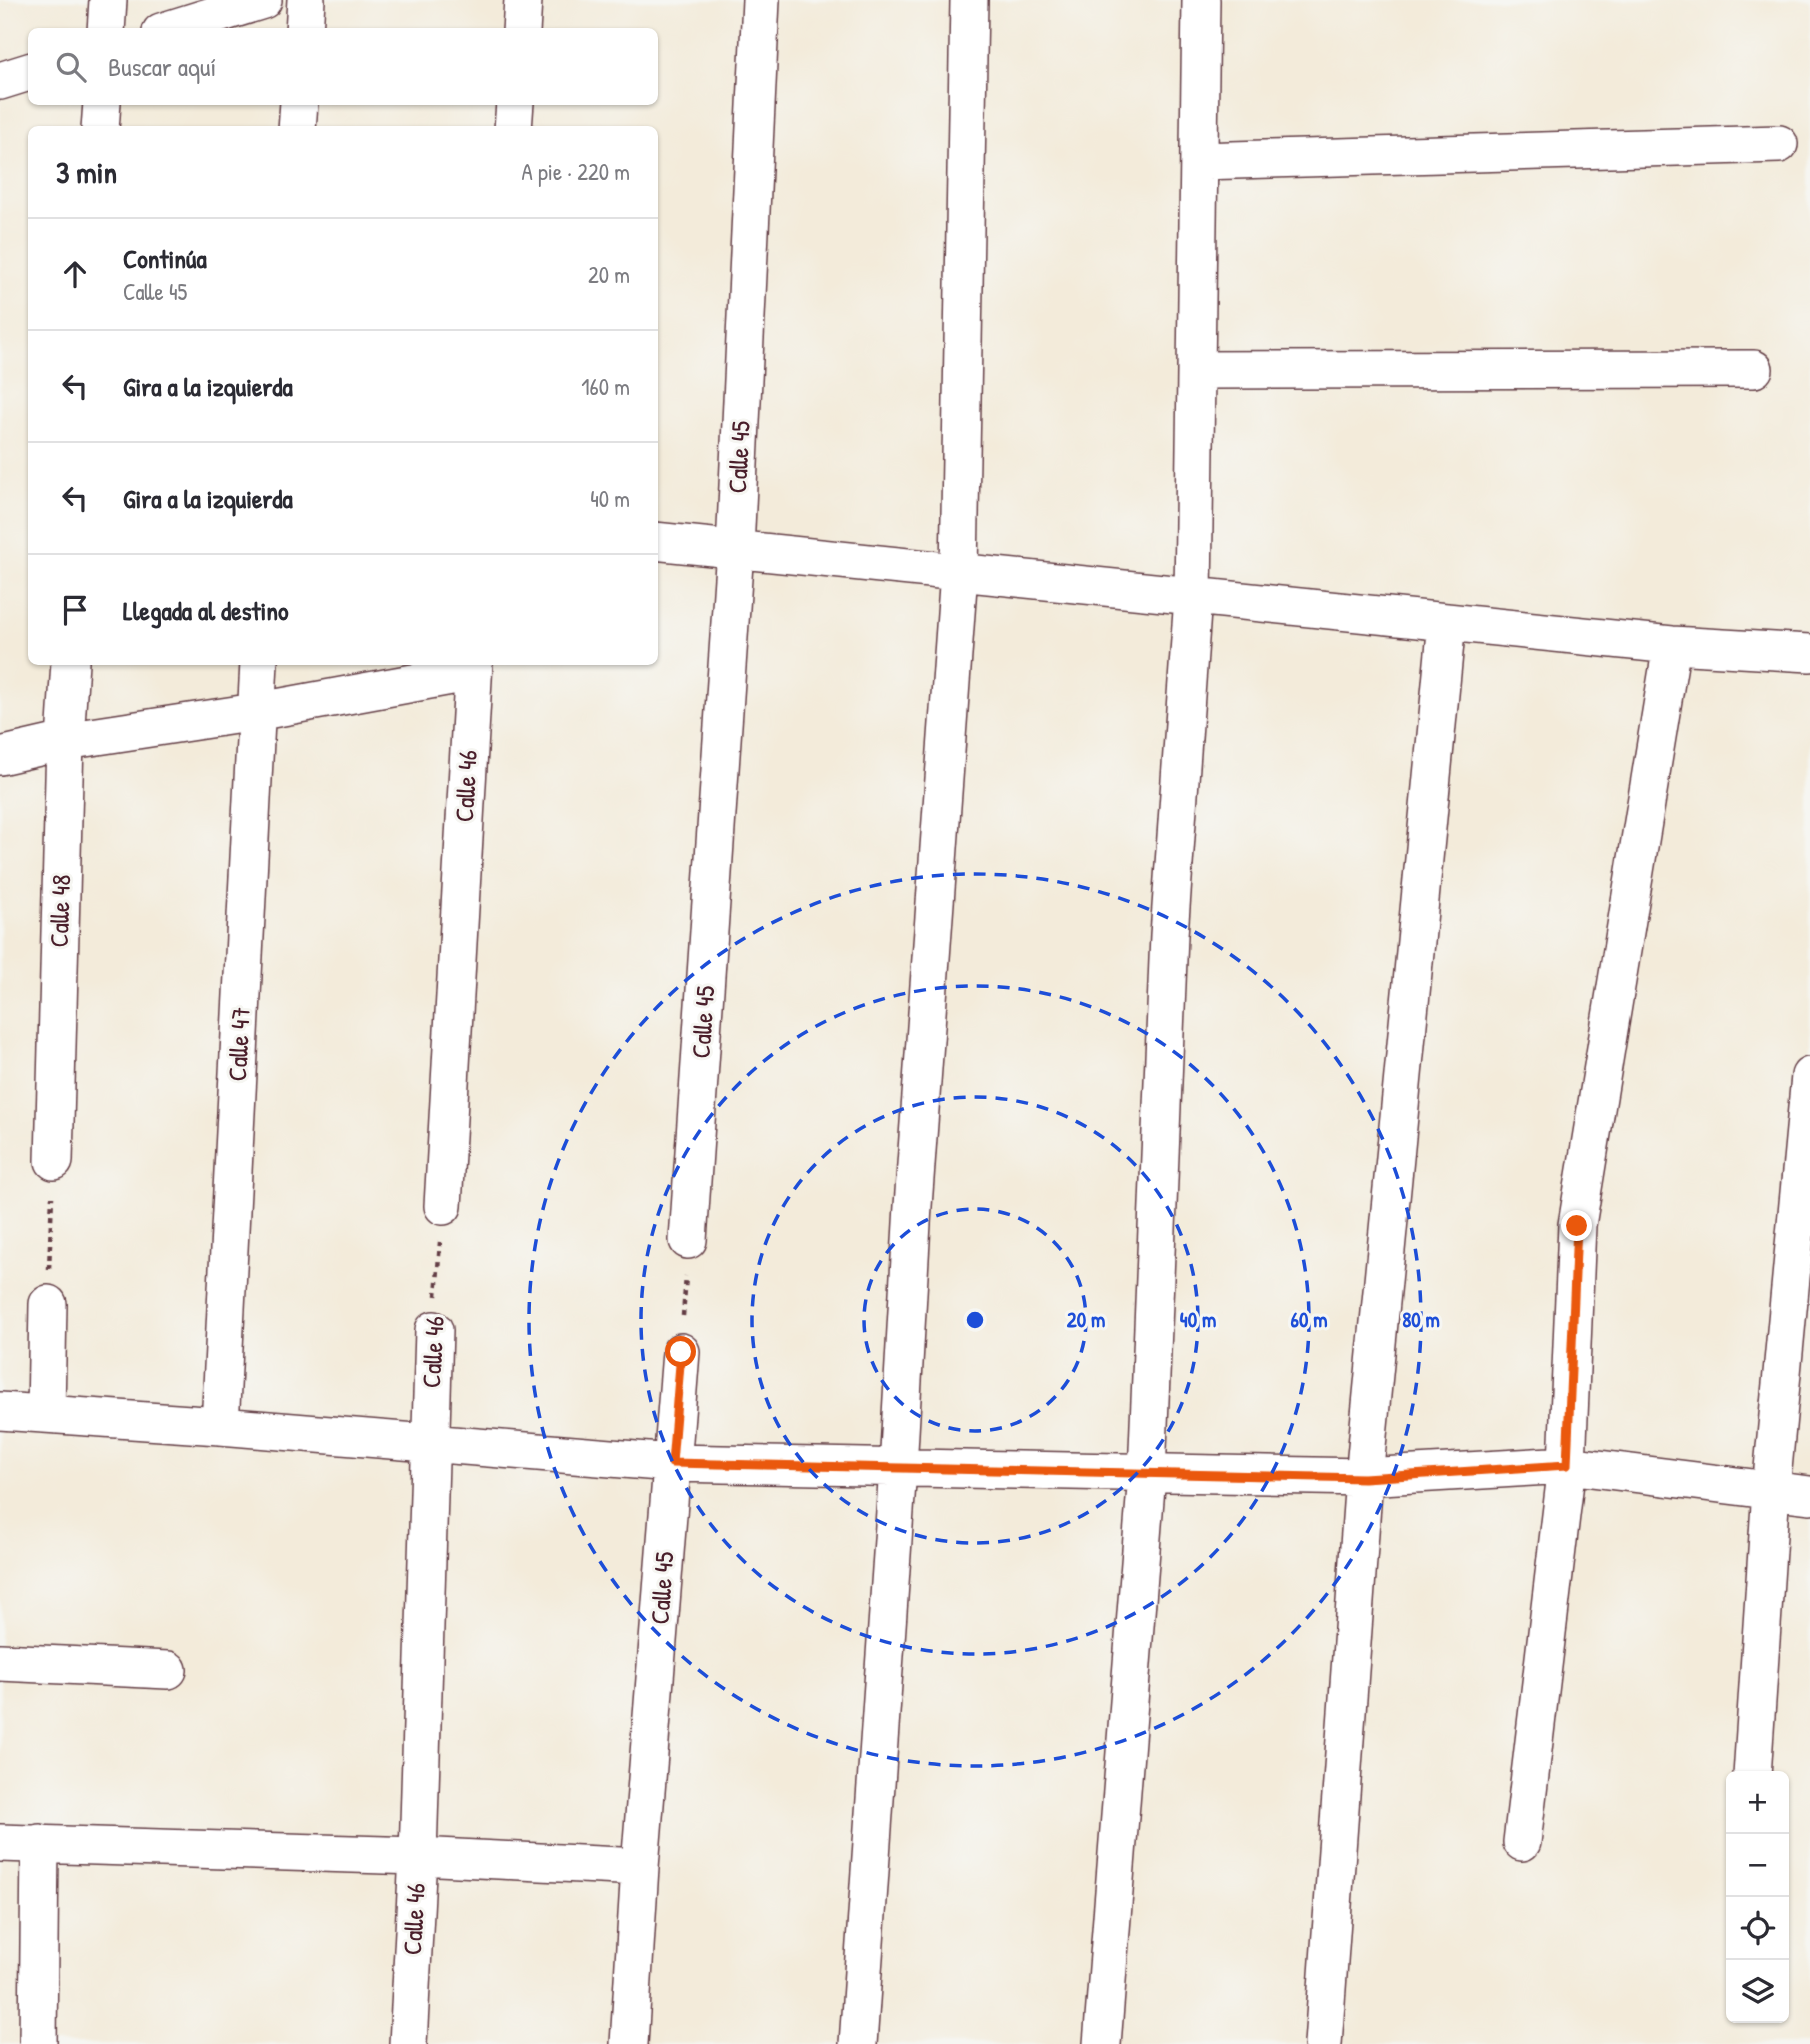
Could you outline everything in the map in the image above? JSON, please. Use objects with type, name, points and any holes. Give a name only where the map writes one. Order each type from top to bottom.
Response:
[{"type":"street","points":[[106,28],[108,0]]},
{"type":"street","points":[[174,28],[263,0]]},
{"type":"street","points":[[304,28],[306,0]]},
{"type":"street","points":[[521,28],[523,0]]},
{"type":"street","name":"Calle 45","points":[[688,1240],[735,549],[761,0]]},
{"type":"street","points":[[858,2044],[898,1468],[913,1206],[959,572],[969,0]]},
{"type":"street","points":[[1102,2044],[1147,1474],[1170,935],[1193,597],[1201,0]]},
{"type":"street","points":[[0,81],[28,72]]},
{"type":"street","points":[[100,126],[102,105]]},
{"type":"street","points":[[297,126],[299,105]]},
{"type":"street","points":[[513,126],[516,105]]},
{"type":"street","points":[[1199,162],[1779,144]]},
{"type":"street","points":[[1196,370],[1754,369]]},
{"type":"street","points":[[658,541],[1672,645],[1810,653]]},
{"type":"street","points":[[1323,2044],[1364,1478],[1447,622]]},
{"type":"street","points":[[1522,1842],[1567,1465],[1577,1226],[1672,645]]},
{"type":"street","name":"Calle 48","points":[[54,1161],[69,665]]},
{"type":"street","name":"Calle 47","points":[[220,1426],[259,665]]},
{"type":"street","points":[[0,756],[65,741],[255,712],[473,667]]},
{"type":"street","name":"Calle 46","points":[[443,1206],[473,667]]},
{"type":"street","points":[[1752,1771],[1771,1490],[1810,1076]]},
{"type":"street","points":[[46,1413],[48,1304]]},
{"type":"street","name":"Calle 46","points":[[408,2044],[418,1856],[434,1330]]},
{"type":"street","name":"Calle 45","points":[[629,2044],[640,1867],[681,1352]]},
{"type":"street","points":[[0,1411],[429,1442],[672,1463],[1364,1478],[1567,1465],[1810,1494]]},
{"type":"street","points":[[0,1662],[168,1670]]},
{"type":"street","points":[[0,1843],[418,1856],[640,1867]]},
{"type":"street","points":[[38,2044],[40,1843]]},
{"type":"path","points":[[48,1304],[54,1161]]},
{"type":"path","name":"Calle 46","points":[[434,1330],[443,1206]]},
{"type":"path","points":[[681,1352],[688,1240]]},
{"type":"route","points":[[681,1352],[672,1463],[1364,1478],[1567,1465],[1577,1226]]}]
